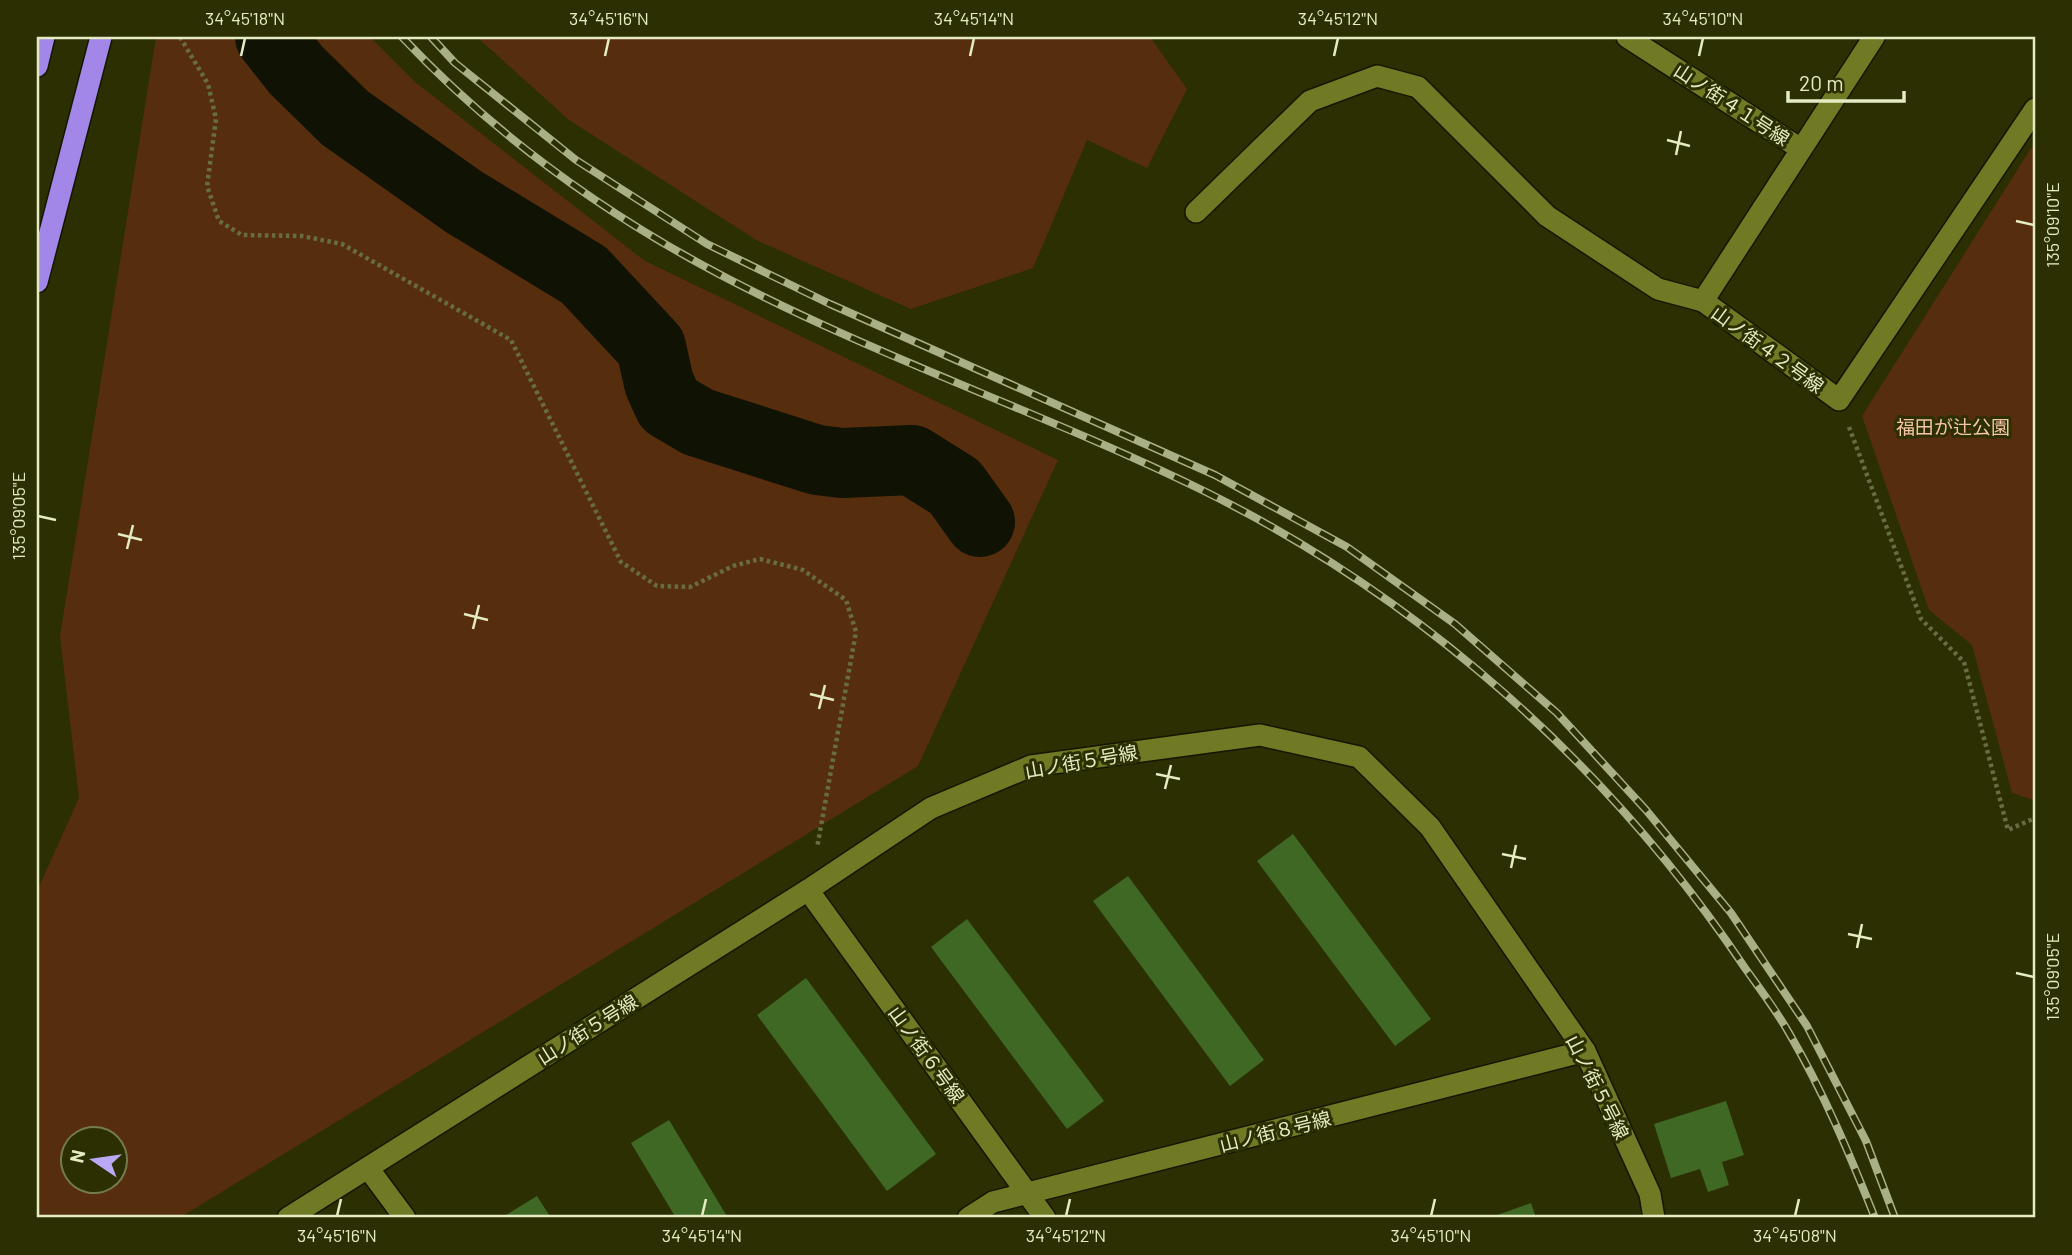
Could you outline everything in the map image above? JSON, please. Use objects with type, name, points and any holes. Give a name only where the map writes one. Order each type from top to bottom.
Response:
[{"type":"highway","points":[[37,65],[44,37]]},
{"type":"highway","points":[[37,282],[102,37]]},
{"type":"street","name":"山ノ街４１号線","points":[[1627,37],[1801,149]]},
{"type":"street","name":"山ノ街４２号線","points":[[1874,37],[1703,301],[1839,400],[2035,109]]},
{"type":"street","points":[[1196,212],[1310,101],[1377,76],[1418,88],[1547,216],[1658,289],[1703,301]]},
{"type":"street","name":"山ノ街５号線","points":[[288,1218],[808,890],[931,808],[1031,766],[1260,734],[1359,757],[1430,827],[1585,1051],[1650,1194],[1654,1218]]},
{"type":"street","name":"山ノ街６号線","points":[[808,890],[1045,1218]]},
{"type":"street","name":"山ノ街８号線","points":[[968,1218],[993,1202],[1585,1051]]},
{"type":"street","points":[[368,1168],[405,1218]]},
{"type":"path","points":[[180,37],[208,84],[216,120],[207,186],[219,221],[242,235],[302,236],[342,244],[511,340],[621,562],[657,586],[690,587],[733,566],[760,559],[803,570],[846,600],[856,632],[808,890]]},
{"type":"path","points":[[1839,400],[1921,619],[1964,662],[2008,830],[2035,818]]},
{"type":"green space","points":[[156,37],[370,37],[415,82],[645,261],[1058,460],[918,766],[179,1218],[37,1218],[37,891],[79,798],[60,636]]},
{"type":"green space","points":[[477,37],[1150,37],[1187,89],[1147,168],[1087,140],[1033,268],[911,309],[758,241],[569,120]]},
{"type":"green space","name":"福田が辻公園","points":[[2035,142],[2033,800],[2012,793],[1972,645],[1929,610],[1862,416]]},
{"type":"building","points":[[1293,834],[1431,1019],[1395,1046],[1257,861]]},
{"type":"building","points":[[1128,876],[1264,1060],[1230,1086],[1093,901]]},
{"type":"building","points":[[967,919],[1104,1101],[1067,1129],[931,947]]},
{"type":"building","points":[[806,978],[936,1154],[887,1191],[757,1015]]},
{"type":"building","points":[[1726,1101],[1744,1155],[1722,1162],[1729,1185],[1708,1192],[1700,1169],[1671,1178],[1654,1124]]},
{"type":"building","points":[[669,1120],[728,1218],[676,1218],[631,1143]]},
{"type":"building","points":[[537,1196],[551,1218],[501,1218]]},
{"type":"building","points":[[1531,1203],[1536,1218],[1489,1218]]},
{"type":"waterway","points":[[270,37],[296,70],[345,118],[464,202],[584,275],[651,347],[659,383],[669,405],[698,422],[817,460],[842,463],[912,460],[955,487],[980,522]]},
{"type":"railway","points":[[402,37],[435,71],[506,134],[582,191],[662,242],[704,266],[826,326],[1078,433],[1202,490],[1282,533],[1360,581],[1434,635],[1505,693],[1571,756],[1634,823],[1692,894],[1789,1033],[1835,1124],[1875,1218]]},
{"type":"railway","points":[[431,37],[455,63],[576,160],[707,244],[830,304],[1215,475],[1347,547],[1455,624],[1557,713],[1646,810],[1731,913],[1807,1026],[1866,1141],[1895,1218]]}]
